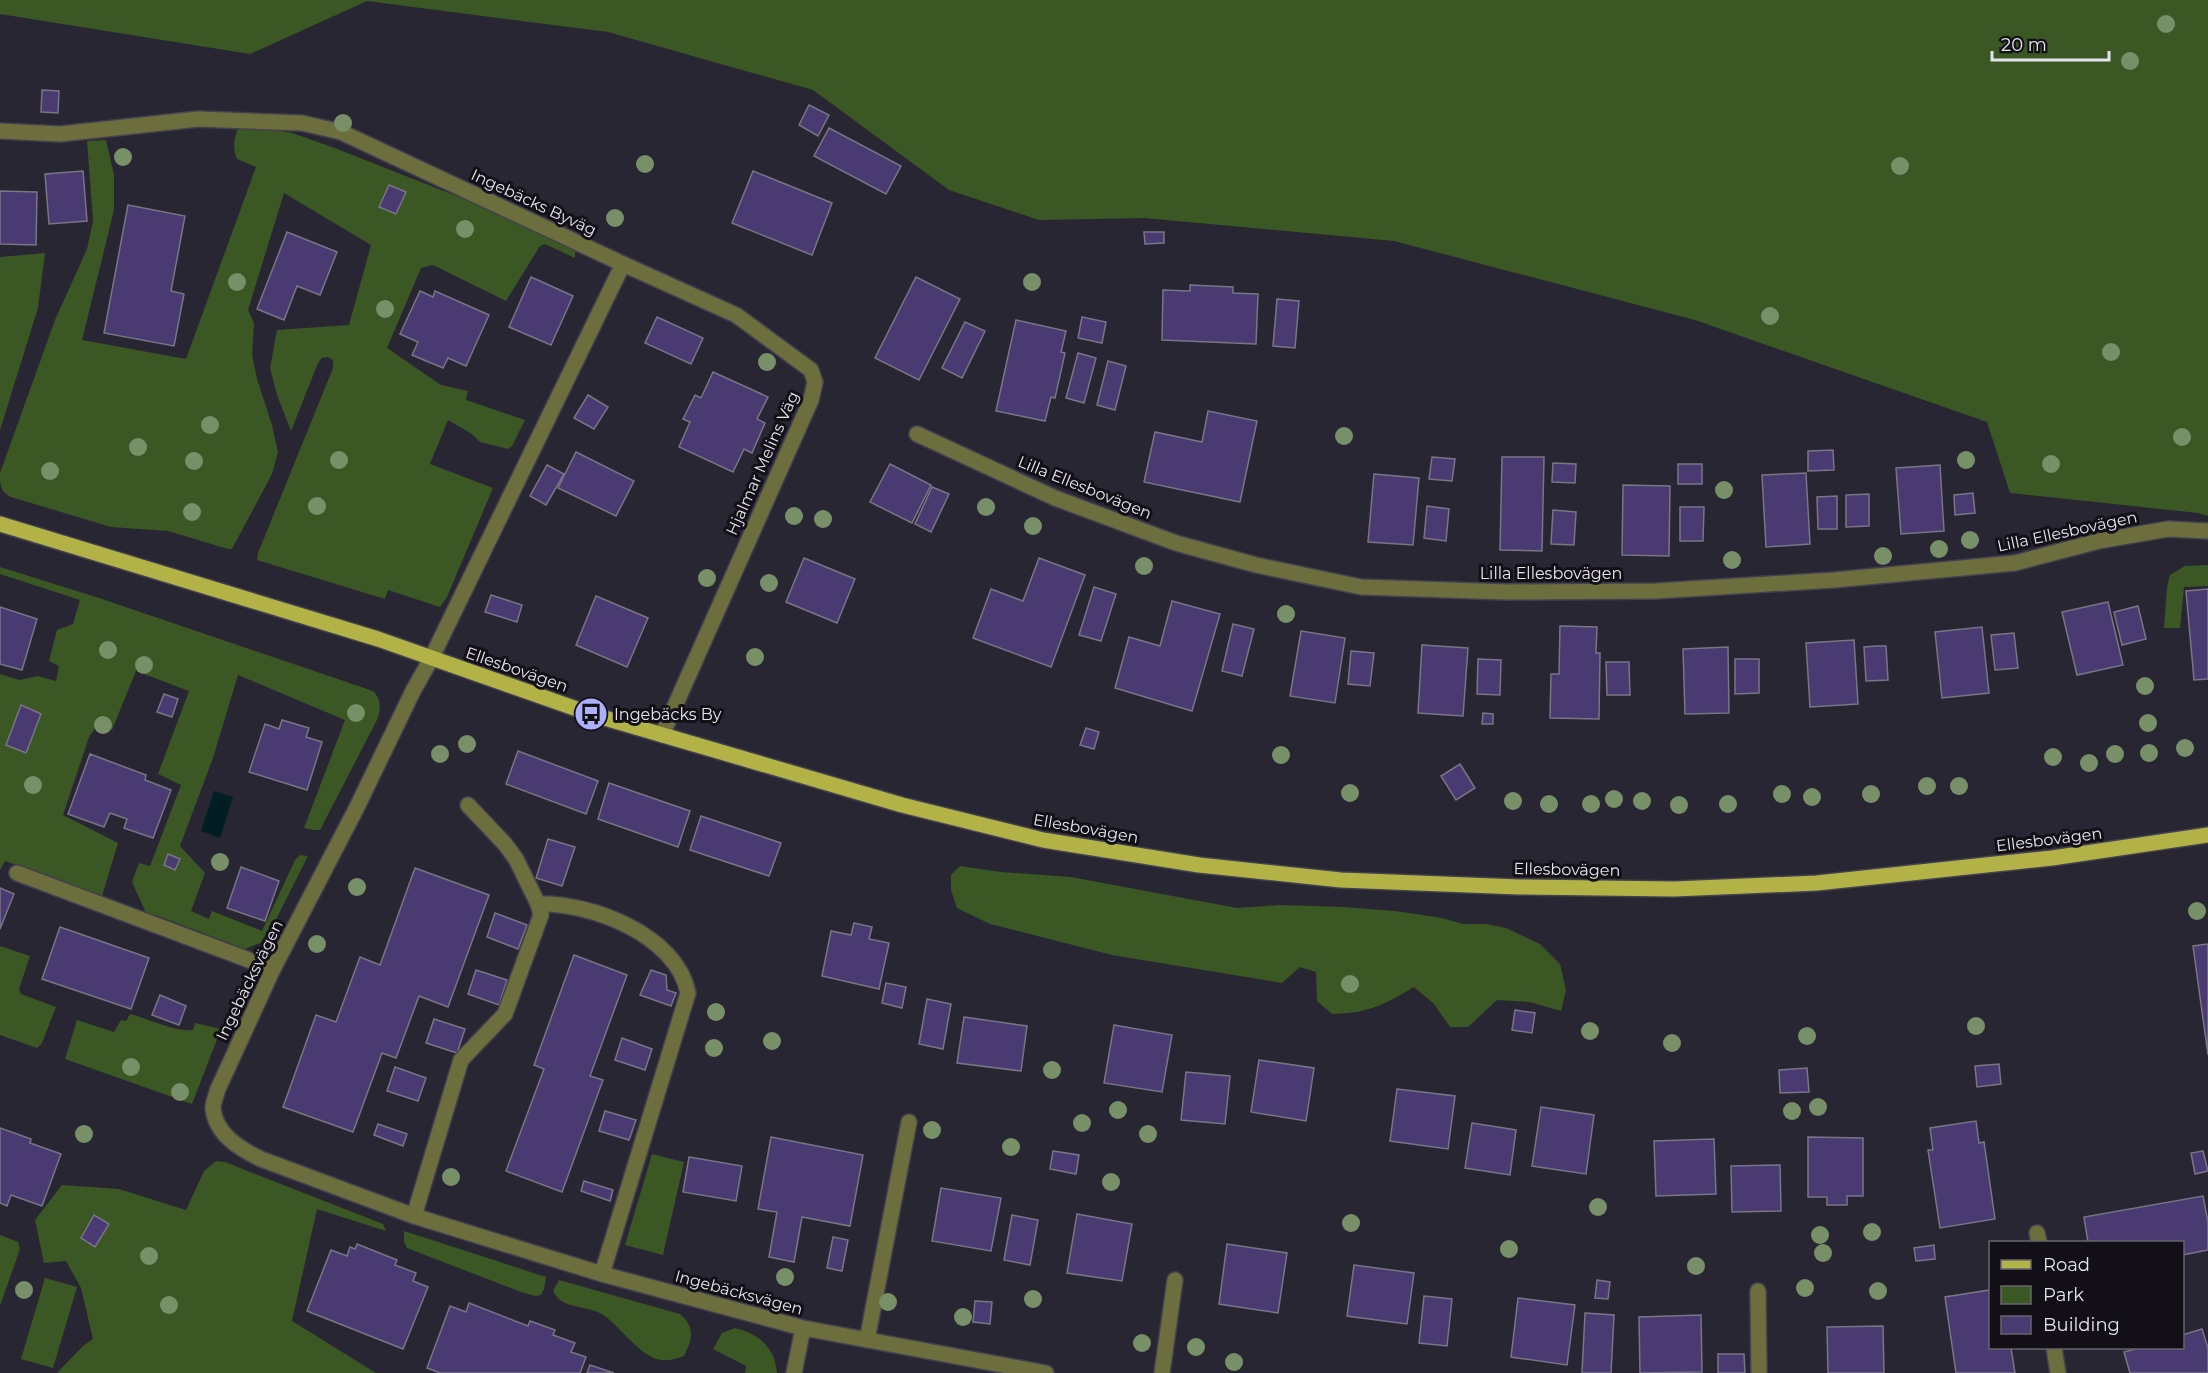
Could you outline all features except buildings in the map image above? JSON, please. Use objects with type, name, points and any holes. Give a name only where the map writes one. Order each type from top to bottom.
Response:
[{"type":"main road","name":"Ellesbovägen","points":[[0,524],[378,639],[591,714],[902,805],[1043,840],[1199,865],[1341,880],[1519,887],[1650,889],[1817,883],[2052,858],[2208,835]]},
{"type":"street","name":"Ingebäcks Byväg","points":[[0,131],[60,134],[198,118],[302,123],[341,132],[623,264]]},
{"type":"street","points":[[431,659],[623,264]]},
{"type":"street","name":"Hjalmar Melins Väg","points":[[623,264],[736,315],[811,370],[815,382],[811,400],[662,735]]},
{"type":"street","name":"Lilla Ellesbovägen","points":[[917,434],[1055,498],[1176,543],[1256,565],[1361,587],[1507,592],[1656,591],[1834,580],[2015,562],[2099,541],[2168,529],[2208,531]]},
{"type":"street","name":"Ingebäcksvägen","points":[[431,659],[273,969],[218,1089],[213,1108],[218,1125],[228,1138],[242,1150],[261,1159],[414,1216],[602,1274],[803,1328],[1046,1373]]},
{"type":"street","points":[[414,1216],[461,1060],[505,1014],[539,910],[516,859],[468,805]]},
{"type":"street","points":[[17,873],[273,969]]},
{"type":"street","points":[[539,910],[558,903],[580,908],[645,935],[660,946],[685,979],[688,993],[602,1274]]},
{"type":"street","points":[[867,1340],[909,1122]]},
{"type":"street","points":[[1162,1373],[1175,1280]]},
{"type":"street","points":[[1758,1291],[1759,1373]]},
{"type":"street","points":[[794,1373],[803,1328]]},
{"type":"street","points":[[2054,1349],[2058,1373]]},
{"type":"green space","points":[[0,0],[2208,0],[2208,516],[2198,513],[2010,493],[1987,422],[1695,320],[1394,241],[1145,218],[1039,220],[949,190],[813,90],[608,32],[367,1],[250,54],[0,14]]},
{"type":"green space","points":[[247,125],[292,133],[332,147],[459,197],[570,246],[575,251],[575,258],[545,244],[540,246],[506,301],[433,265],[421,268],[387,348],[441,385],[468,391],[466,400],[525,420],[512,446],[508,449],[480,442],[472,434],[448,420],[430,464],[493,488],[447,597],[440,607],[388,590],[385,599],[257,560],[333,368],[333,360],[328,357],[322,358],[318,363],[291,431],[277,395],[270,368],[277,330],[349,325],[371,245],[284,193],[248,310],[254,323],[252,355],[257,379],[278,452],[272,474],[232,549],[168,531],[111,527],[11,497],[1,487],[0,473],[55,320],[87,249],[93,221],[87,141],[106,140],[114,175],[114,210],[82,340],[186,359],[256,167],[237,159],[234,150],[239,126]]},
{"type":"green space","points":[[45,253],[38,308],[0,430],[0,257]]},
{"type":"green space","points":[[2208,565],[2208,586],[2184,587],[2180,628],[2164,628],[2170,575],[2185,566]]},
{"type":"green space","points":[[0,567],[99,598],[373,691],[376,694],[380,703],[378,718],[320,830],[314,830],[304,828],[345,720],[238,675],[213,758],[180,846],[205,873],[191,911],[209,919],[212,911],[262,931],[295,860],[300,855],[308,856],[265,941],[245,949],[156,915],[147,915],[132,882],[139,863],[150,866],[181,785],[158,774],[189,691],[136,671],[112,730],[95,728],[89,737],[63,815],[118,843],[102,896],[5,861],[0,870],[0,674],[19,680],[38,676],[56,681],[59,666],[49,661],[57,630],[73,624],[80,600],[0,574]]},
{"type":"green space","points":[[960,866],[1001,872],[1071,877],[1237,908],[1280,905],[1344,907],[1395,911],[1442,918],[1463,924],[1486,924],[1506,928],[1540,944],[1560,964],[1566,990],[1561,1011],[1530,1002],[1497,1000],[1468,1027],[1450,1027],[1434,1004],[1414,987],[1394,999],[1366,1010],[1332,1014],[1317,1001],[1316,972],[1300,967],[1282,983],[1112,955],[990,924],[957,908],[951,890],[951,875]]},
{"type":"green space","points":[[0,946],[30,956],[19,989],[21,994],[56,1007],[42,1043],[37,1048],[0,1035]]},
{"type":"green space","points":[[130,1014],[177,1029],[193,1030],[195,1023],[221,1029],[192,1104],[65,1059],[77,1020],[114,1032],[121,1020],[126,1021]]},
{"type":"green space","points":[[652,1154],[684,1162],[663,1255],[625,1245]]},
{"type":"green space","points":[[216,1161],[225,1162],[383,1224],[386,1231],[317,1209],[292,1321],[376,1373],[57,1373],[93,1339],[81,1288],[66,1261],[44,1263],[35,1220],[62,1185],[119,1189],[186,1210],[204,1171]]},
{"type":"green space","points":[[404,1231],[546,1277],[544,1289],[541,1295],[535,1296],[521,1292],[407,1248],[404,1242]]},
{"type":"green space","points":[[0,1235],[18,1242],[20,1249],[0,1306]]},
{"type":"green space","points":[[45,1278],[77,1287],[53,1368],[21,1359]]},
{"type":"green space","points":[[559,1280],[680,1314],[688,1324],[691,1334],[684,1356],[664,1360],[650,1356],[602,1314],[568,1304],[557,1297],[553,1291]]},
{"type":"green space","points":[[735,1328],[751,1334],[764,1343],[773,1356],[777,1373],[745,1373],[746,1366],[713,1349],[722,1333]]},
{"type":"shaded area","points":[[214,791],[233,797],[220,838],[201,831]]},
{"type":"place","name":"Ingebäcks By","points":[[591,714]]}]
